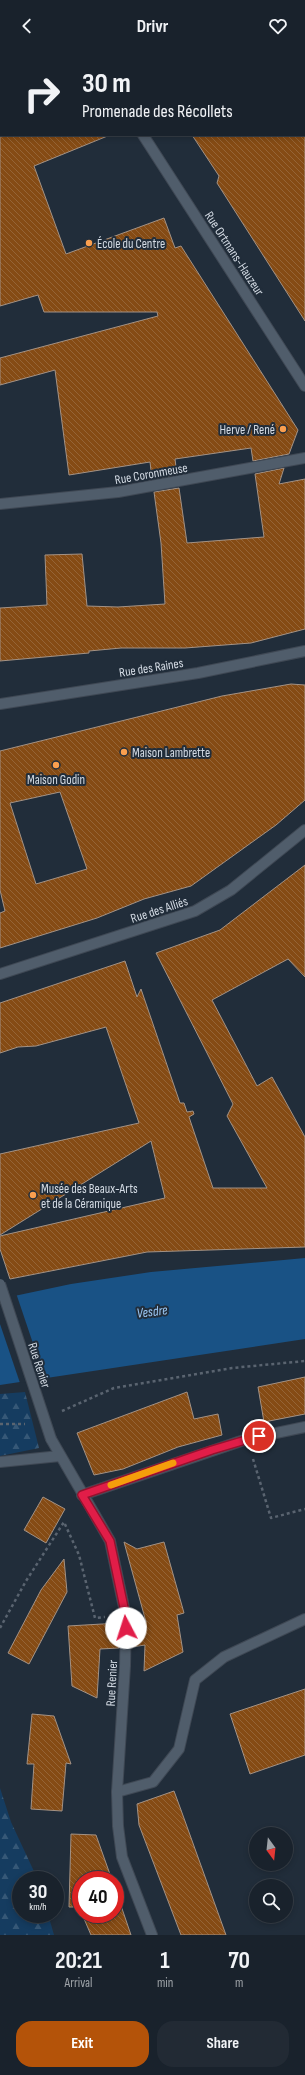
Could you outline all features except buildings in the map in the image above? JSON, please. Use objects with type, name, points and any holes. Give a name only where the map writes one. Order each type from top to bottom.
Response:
[{"type":"street","name":"Rue Ortmans-Hauzeur","points":[[144,136],[305,386]]},
{"type":"street","name":"Rue Coronmeuse","points":[[0,504],[118,492],[305,458]]},
{"type":"street","name":"Rue des Raines","points":[[0,704],[198,673],[305,650]]},
{"type":"street","name":"Rue des Alliés","points":[[0,974],[195,911],[231,890],[305,830]]},
{"type":"street","name":"Rue Renier","points":[[0,1284],[51,1439],[82,1495],[110,1541],[126,1617],[125,1666],[117,1792],[122,1857],[152,1935]]},
{"type":"street","points":[[82,1495],[247,1439],[271,1432],[305,1427]]},
{"type":"street","points":[[0,1462],[60,1456]]},
{"type":"street","points":[[117,1792],[153,1782],[179,1748],[195,1680],[224,1657],[305,1620]]},
{"type":"path","points":[[56,1413],[114,1388],[232,1368],[305,1361]]},
{"type":"path","points":[[0,1424],[23,1424],[30,1422]]},
{"type":"path","points":[[247,1439],[271,1518],[305,1509]]},
{"type":"path","points":[[0,1628],[26,1581],[64,1522],[79,1555],[95,1618],[126,1617]]},
{"type":"green space","points":[[25,1392],[39,1448],[0,1456],[0,1394]]},
{"type":"green space","points":[[0,1788],[11,1822],[34,1871],[12,1871],[12,1923],[51,1923],[54,1935],[0,1935]]},
{"type":"water","name":"Vesdre","points":[[305,1258],[305,1339],[0,1385],[0,1299],[71,1284],[151,1272]]},
{"type":"pier","points":[[16,1293],[45,1379],[20,1383],[0,1324],[0,1297]]},
{"type":"slow traffic","points":[[111,1485],[173,1463]]},
{"type":"place","name":"École du Centre","points":[[89,243]]},
{"type":"place","name":"Herve / René","points":[[283,429]]},
{"type":"place","name":"Maison Lambrette","points":[[124,752]]},
{"type":"place","name":"Maison Godin","points":[[56,765]]},
{"type":"place","name":"Musée des Beaux-Arts et de la Céramique","points":[[33,1195]]},
{"type":"route","points":[[126,1628],[126,1617],[110,1541],[82,1495],[212,1450],[259,1436]]}]
